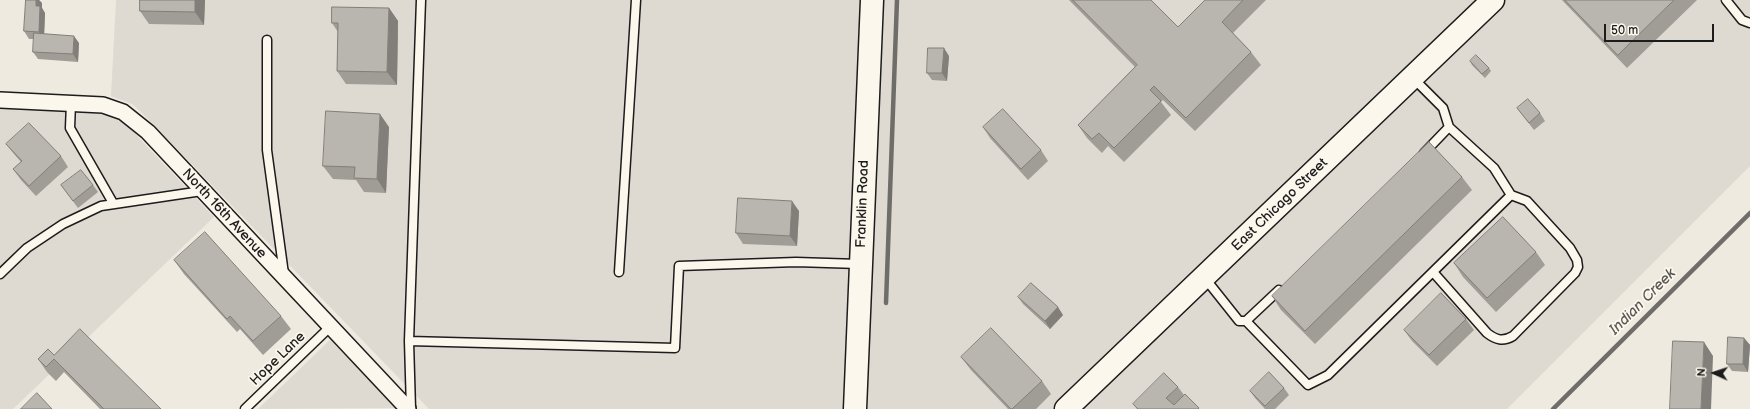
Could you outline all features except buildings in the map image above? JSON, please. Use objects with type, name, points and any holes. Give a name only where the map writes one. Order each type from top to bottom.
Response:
[{"type":"street","name":"Franklin Road","points":[[855,409],[872,0]]},
{"type":"street","name":"East Chicago Street","points":[[1066,409],[1493,0]]},
{"type":"street","name":"North 16th Avenue","points":[[0,100],[103,105],[123,112],[148,132],[284,279],[408,409]]},
{"type":"lane","points":[[411,409],[408,341],[421,0]]},
{"type":"lane","points":[[619,272],[636,0]]},
{"type":"lane","points":[[1726,0],[1742,20],[1750,24]]},
{"type":"lane","points":[[267,40],[267,150],[284,279]]},
{"type":"lane","points":[[1412,77],[1443,108],[1449,128],[1494,168],[1511,195],[1527,200],[1570,248],[1578,260],[1578,267],[1575,273],[1513,336],[1507,340],[1494,338],[1491,336],[1433,272]]},
{"type":"lane","points":[[71,104],[70,128],[113,204]]},
{"type":"lane","points":[[1418,159],[1441,138],[1449,128]]},
{"type":"lane","points":[[0,274],[27,248],[62,224],[101,206],[202,191]]},
{"type":"lane","points":[[1246,321],[1308,385],[1328,375],[1511,195]]},
{"type":"lane","points":[[408,341],[675,348],[679,266],[796,262],[860,264]]},
{"type":"lane","points":[[1204,277],[1239,321],[1246,321],[1286,283]]},
{"type":"lane","name":"Hope Lane","points":[[245,409],[330,327]]},
{"type":"shaded area","points":[[116,0],[1750,0],[1750,166],[1507,409],[429,409],[141,112],[132,104],[111,96]]},
{"type":"shaded area","points":[[0,107],[91,112],[110,115],[124,122],[214,217],[13,409],[0,409]]},
{"type":"shaded area","points":[[330,340],[396,408],[258,409]]},
{"type":"waterway","points":[[886,303],[897,0]]},
{"type":"waterway","name":"Indian Creek","points":[[1553,409],[1750,213]]}]
